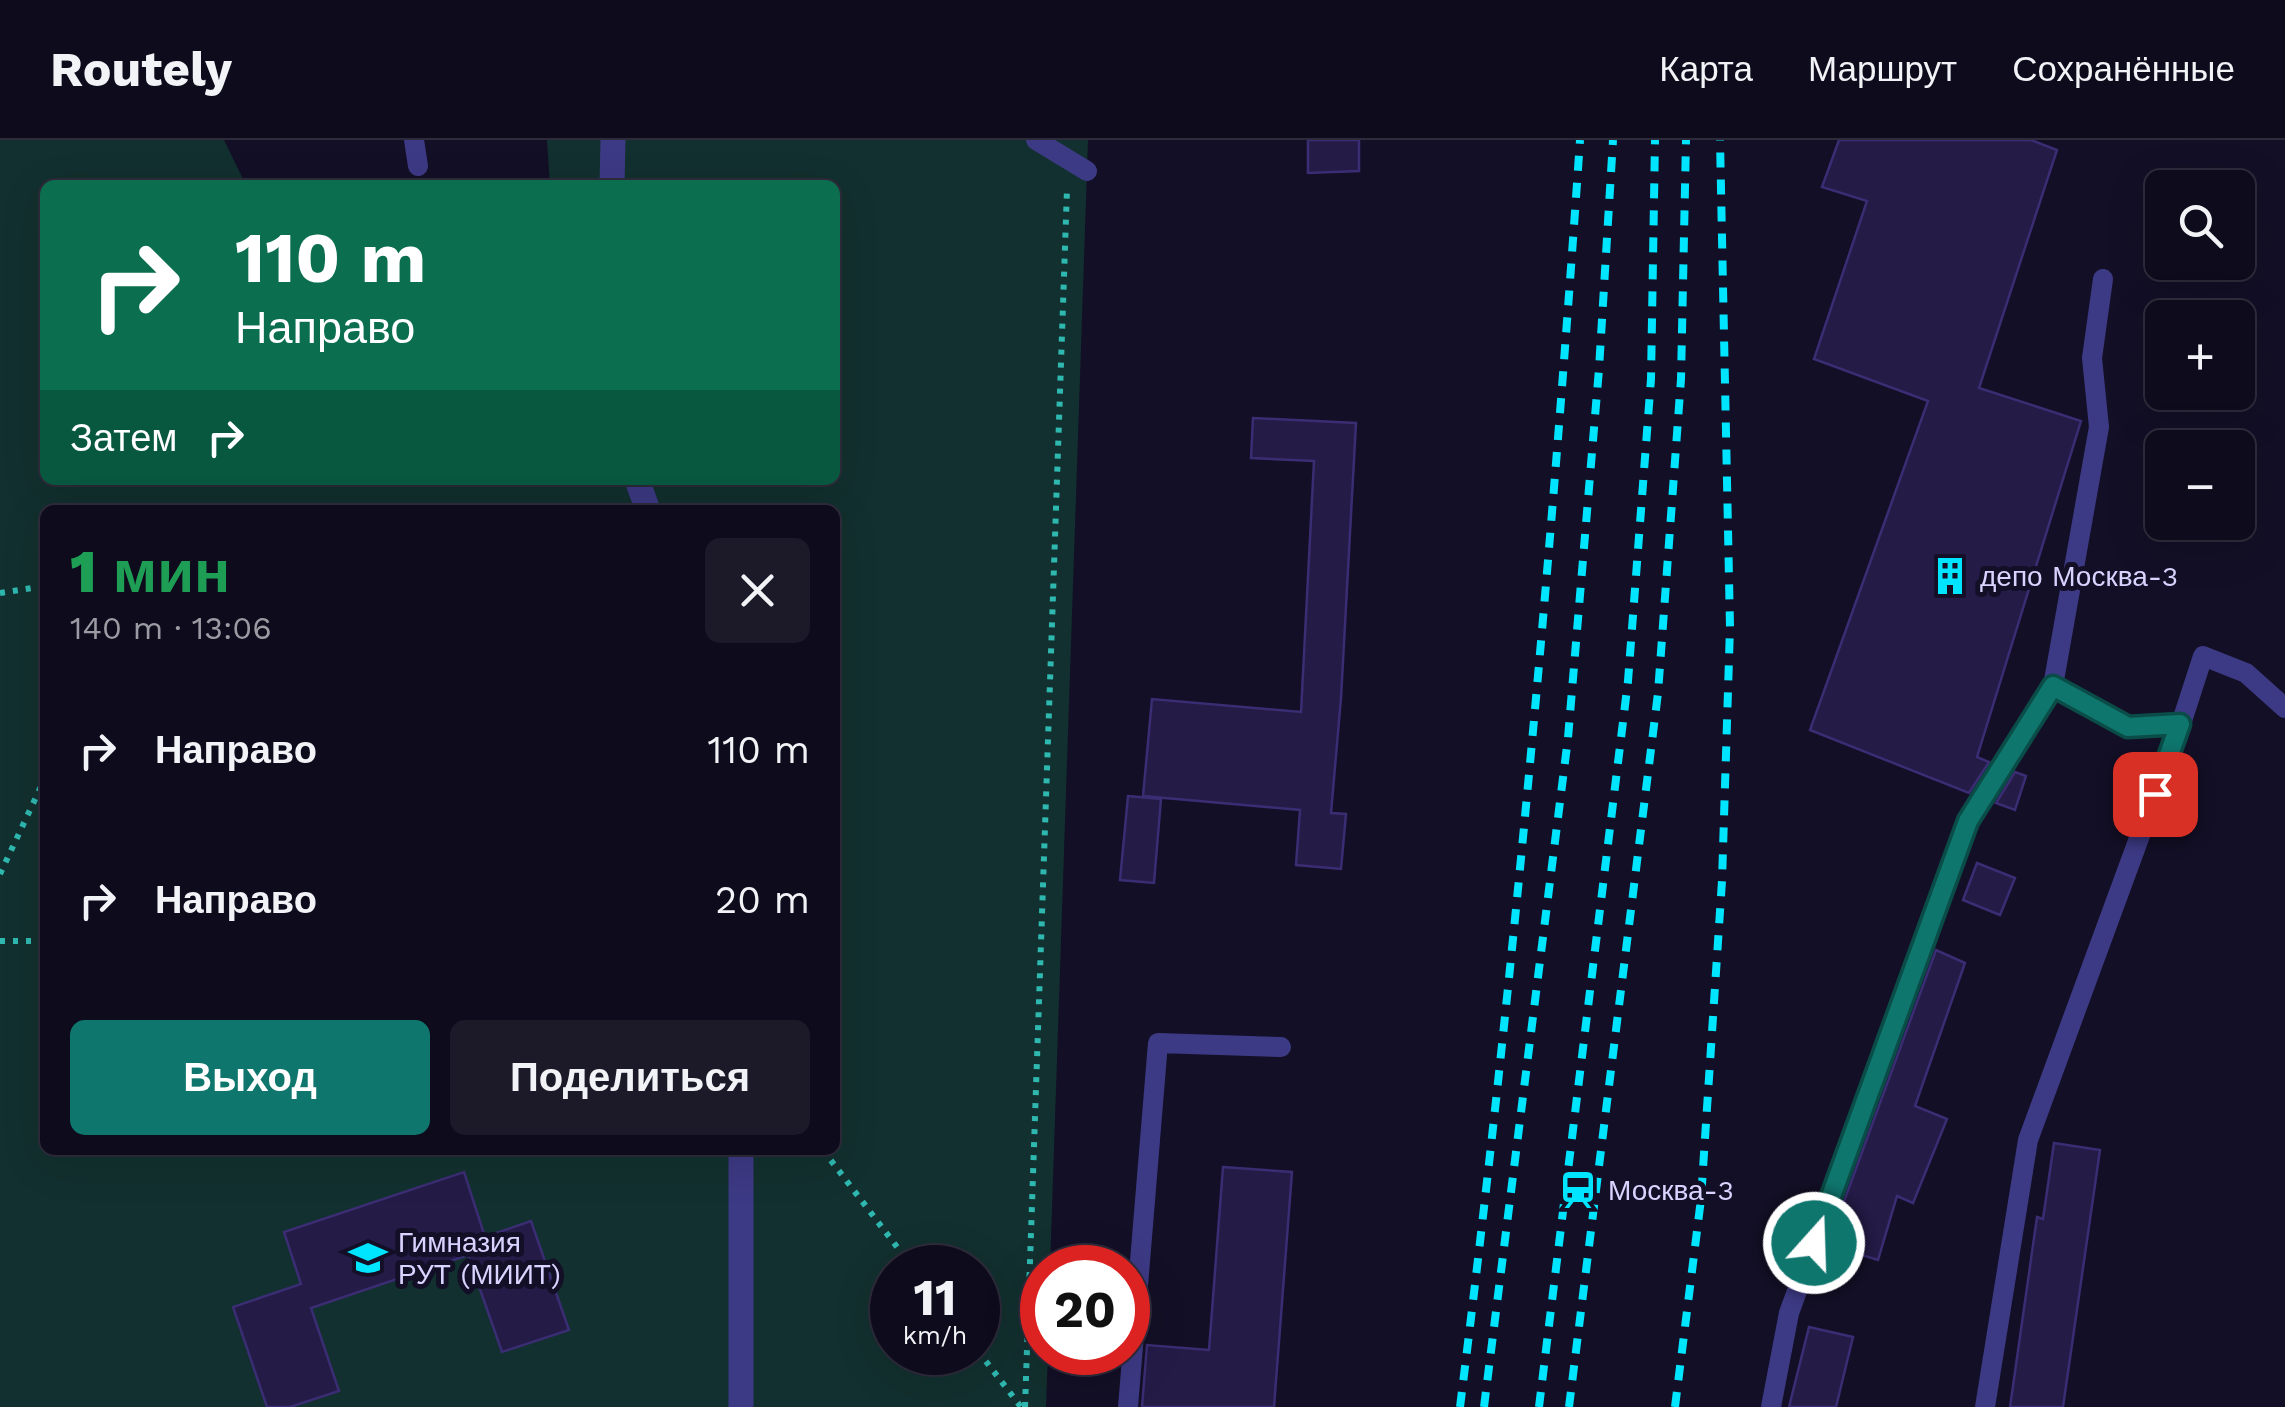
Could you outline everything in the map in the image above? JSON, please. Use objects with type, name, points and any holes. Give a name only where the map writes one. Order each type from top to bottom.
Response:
[{"type":"street","points":[[612,180],[613,140]]},
{"type":"street","points":[[742,1155],[742,1407]]},
{"type":"lane","points":[[414,140],[418,166]]},
{"type":"lane","points":[[1036,140],[1087,171]]},
{"type":"lane","points":[[1772,1407],[1789,1313],[1968,821],[2053,686],[2098,427],[2092,358],[2103,279]]},
{"type":"lane","points":[[1985,1407],[2028,1140],[2204,656],[2246,673],[2285,708]]},
{"type":"lane","points":[[2053,686],[2128,727],[2180,724]]},
{"type":"lane","points":[[1128,1407],[1158,1043],[1281,1046]]},
{"type":"path","points":[[1023,1407],[1068,160]]},
{"type":"path","points":[[0,593],[40,587]]},
{"type":"path","points":[[0,874],[40,789]]},
{"type":"path","points":[[0,941],[40,942]]},
{"type":"path","points":[[827,1155],[896,1245]]},
{"type":"path","points":[[997,1375],[1023,1407]]},
{"type":"green space","points":[[0,140],[224,140],[244,180],[40,180],[40,485],[840,485],[840,180],[550,180],[547,140],[1088,140],[1051,1245],[1020,1245],[1020,1375],[1047,1375],[1046,1407],[0,1407]]},
{"type":"building","points":[[1308,140],[1359,140],[1359,171],[1308,173]]},
{"type":"building","points":[[1839,140],[2031,140],[2057,150],[1979,388],[2081,421],[1977,757],[1989,762],[1969,793],[1810,730],[1928,401],[1814,359],[1867,201],[1822,187]]},
{"type":"building","points":[[1253,418],[1356,423],[1331,813],[1346,814],[1341,869],[1296,865],[1300,810],[1143,796],[1152,699],[1301,712],[1314,461],[1251,458]]},
{"type":"building","points":[[2015,772],[2026,776],[2015,810],[1996,803]]},
{"type":"building","points":[[1128,796],[1161,799],[1154,883],[1120,880]]},
{"type":"building","points":[[1977,863],[2015,878],[2000,915],[1963,900]]},
{"type":"building","points":[[1936,950],[1965,963],[1915,1106],[1947,1119],[1913,1203],[1897,1196],[1878,1260],[1828,1245]]},
{"type":"building","points":[[2054,1143],[2100,1150],[2063,1407],[2010,1407],[2037,1217],[2043,1219]]},
{"type":"building","points":[[1223,1167],[1292,1172],[1274,1407],[1142,1407],[1145,1375],[1150,1375],[1150,1345],[1209,1350]]},
{"type":"building","points":[[464,1172],[485,1237],[531,1221],[569,1330],[502,1352],[468,1255],[311,1308],[339,1391],[290,1407],[267,1407],[233,1307],[301,1284],[284,1232]]},
{"type":"building","points":[[1809,1327],[1853,1337],[1836,1407],[1789,1407]]},
{"type":"railway","points":[[1460,1407],[1529,774],[1580,140]]},
{"type":"railway","points":[[1484,1407],[1568,738],[1599,369],[1613,140]]},
{"type":"railway","points":[[1539,1407],[1628,681],[1651,379],[1655,140]]},
{"type":"railway","points":[[1569,1407],[1658,693],[1681,379],[1686,140]]},
{"type":"railway","points":[[1675,1407],[1701,1199],[1722,881],[1730,627],[1720,140]]},
{"type":"place","name":"депо Москва-3","points":[[1950,576]]},
{"type":"place","name":"Москва-3","points":[[1578,1190]]},
{"type":"place","name":"Гимназия РУТ (МИИТ)","points":[[368,1258]]},
{"type":"route","points":[[1814,1243],[1968,821],[2053,686],[2128,727],[2180,724],[2155,794]]}]
